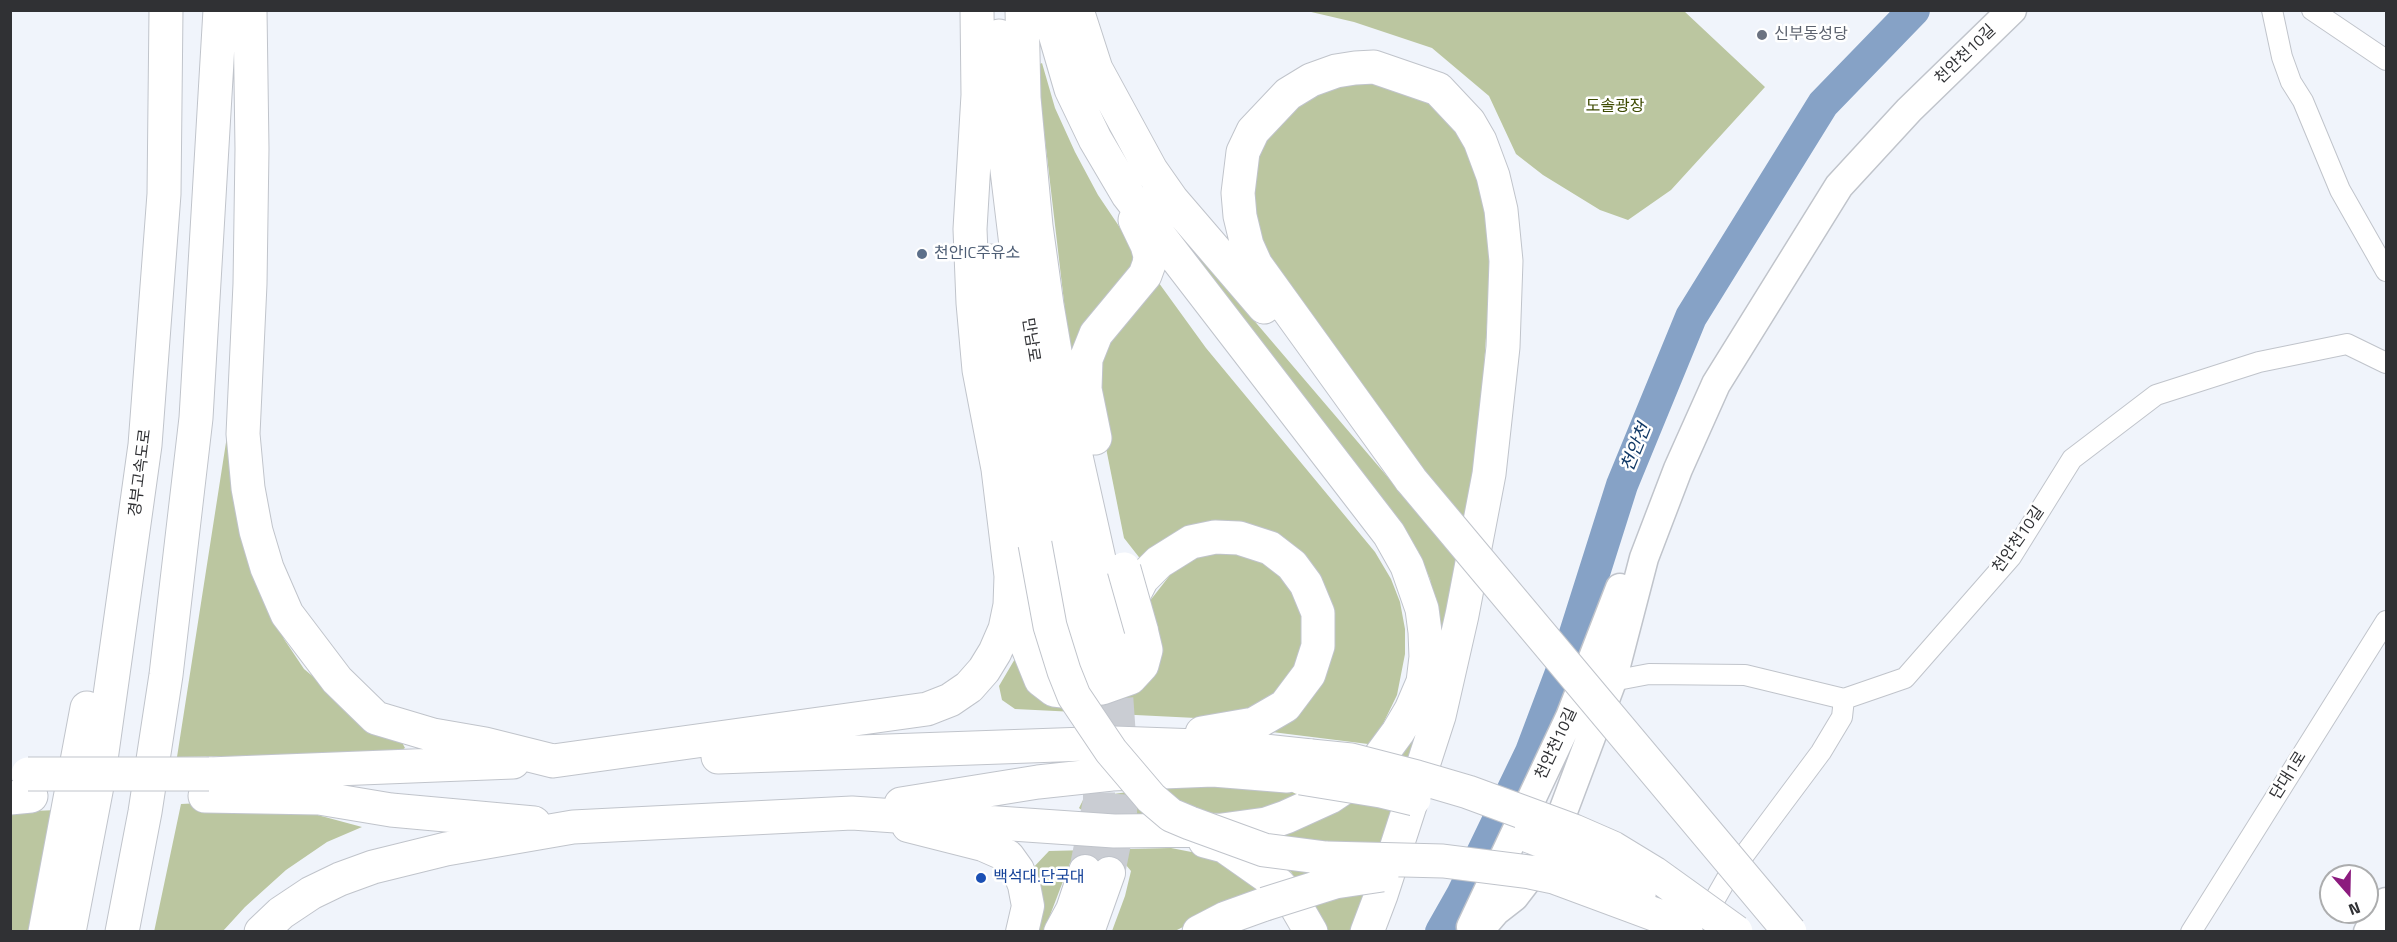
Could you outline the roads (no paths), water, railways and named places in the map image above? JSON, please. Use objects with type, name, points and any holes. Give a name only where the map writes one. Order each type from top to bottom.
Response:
[{"type":"highway","name":"경부고속도로","points":[[69,932],[98,781],[145,445],[164,194],[166,10]]},
{"type":"highway","points":[[122,932],[145,812],[166,675],[196,418],[220,10]]},
{"type":"highway","points":[[250,10],[252,149],[250,284],[243,434],[248,488],[256,531],[267,568],[287,614],[337,680],[376,718],[433,735],[485,744],[553,761],[927,709],[950,700],[969,687],[984,670],[1005,629],[1010,604],[1011,576]]},
{"type":"highway","points":[[977,10],[978,95],[990,259],[1010,402],[1035,544],[1050,626],[1064,671],[1074,696],[1111,751],[1151,798],[1172,815],[1190,824],[1264,850],[1326,858],[1443,861],[1530,872],[1554,877],[1694,928]]},
{"type":"highway","name":"만남로","points":[[998,10],[1003,136],[1019,270],[1053,483],[1103,665]]},
{"type":"highway","name":"만남로","points":[[1022,10],[1024,98],[1036,226],[1063,398],[1101,568],[1103,665]]},
{"type":"highway","points":[[978,95],[970,229],[979,370],[998,469],[1011,576],[1021,625],[1035,670],[1041,680],[1054,690],[1102,688],[1130,678],[1145,658],[1146,650],[1111,518],[1085,389],[1086,359],[1096,334],[1145,275],[1150,256],[1147,245],[1071,89],[1048,10]]},
{"type":"highway","points":[[1077,10],[1096,69],[1151,170],[1172,200],[1411,480],[1790,932]]},
{"type":"highway","points":[[1366,932],[1381,895],[1439,716],[1462,615],[1489,474],[1503,347],[1506,261],[1501,210],[1493,176],[1480,141],[1469,122],[1438,89],[1374,67],[1336,71],[1288,94],[1253,131],[1243,152],[1238,193],[1240,216],[1247,245],[1256,265],[1411,480]]},
{"type":"highway","points":[[852,813],[1104,831],[1222,830],[1266,824],[1312,807],[1345,789],[1363,775],[1389,747],[1411,710],[1423,682],[1426,657],[1422,609],[1407,566],[1389,534],[1128,195],[1095,139]]},
{"type":"highway","points":[[45,932],[88,703],[145,445]]},
{"type":"highway","points":[[1103,665],[1124,614],[1142,579],[1159,561],[1191,542],[1215,537],[1239,538],[1270,548],[1292,565],[1306,584],[1318,613],[1318,646],[1309,674],[1285,706],[1254,724],[1216,732],[1114,743]]},
{"type":"highway","points":[[20,786],[207,785],[553,761],[1114,743],[1227,747],[1306,767],[1381,791],[1432,804],[1550,844],[1608,874],[1694,928]]},
{"type":"highway","points":[[261,932],[281,913],[311,893],[373,867],[446,849],[573,827],[852,813],[1005,787],[1112,774],[1306,767],[1351,760],[1468,792],[1574,831],[1613,848],[1654,873],[1736,932]]},
{"type":"highway","points":[[207,785],[318,798],[391,810],[573,827]]},
{"type":"highway","points":[[1159,831],[1224,846],[1239,855],[1278,884],[1293,901],[1311,932]]},
{"type":"highway","points":[[1199,932],[1226,918],[1335,882],[1412,873],[1456,875],[1539,886],[1640,909]]},
{"type":"main road","points":[[852,813],[983,845],[1008,856],[1018,870],[1028,906],[1022,932]]},
{"type":"main road","points":[[1060,932],[1097,872],[1088,932]]},
{"type":"street","name":"천안천10길","points":[[1478,932],[1496,911],[1514,897],[1547,854],[1611,681],[1644,558],[1707,401],[1839,186],[1909,110],[2012,10]]},
{"type":"street","points":[[2272,10],[2282,57],[2291,82],[2303,101],[2340,190],[2386,271]]},
{"type":"street","points":[[2312,10],[2386,60]]},
{"type":"street","name":"천안천10길","points":[[1844,699],[1905,678],[2011,557],[2072,459],[2157,395],[2259,362],[2347,344],[2386,363]]},
{"type":"street","name":"천안천10길","points":[[1470,932],[1570,717],[1620,588],[1644,558]]},
{"type":"street","name":"단대1로","points":[[2191,932],[2386,621]]},
{"type":"street","points":[[1611,681],[1649,674],[1745,675],[1844,699],[1842,717],[1821,752],[1726,878],[1694,928]]},
{"type":"street","points":[[2368,932],[2386,902]]},
{"type":"waterway","name":"천안천","points":[[1441,932],[1462,895],[1531,752],[1571,646],[1622,485],[1691,317],[1823,104],[1914,10]]},
{"type":"tunnel","points":[[1109,873],[1121,813],[1123,780],[1115,665]]},
{"type":"tunnel","points":[[1085,871],[1099,801],[1099,750]]},
{"type":"place","name":"신부동성당","points":[[1762,35]]},
{"type":"place","name":"천안IC주유소","points":[[922,254]]},
{"type":"place","name":"백석대.단국대","points":[[981,878]]},
{"type":"park label","name":"도솔광장","points":[[1615,107]]}]
